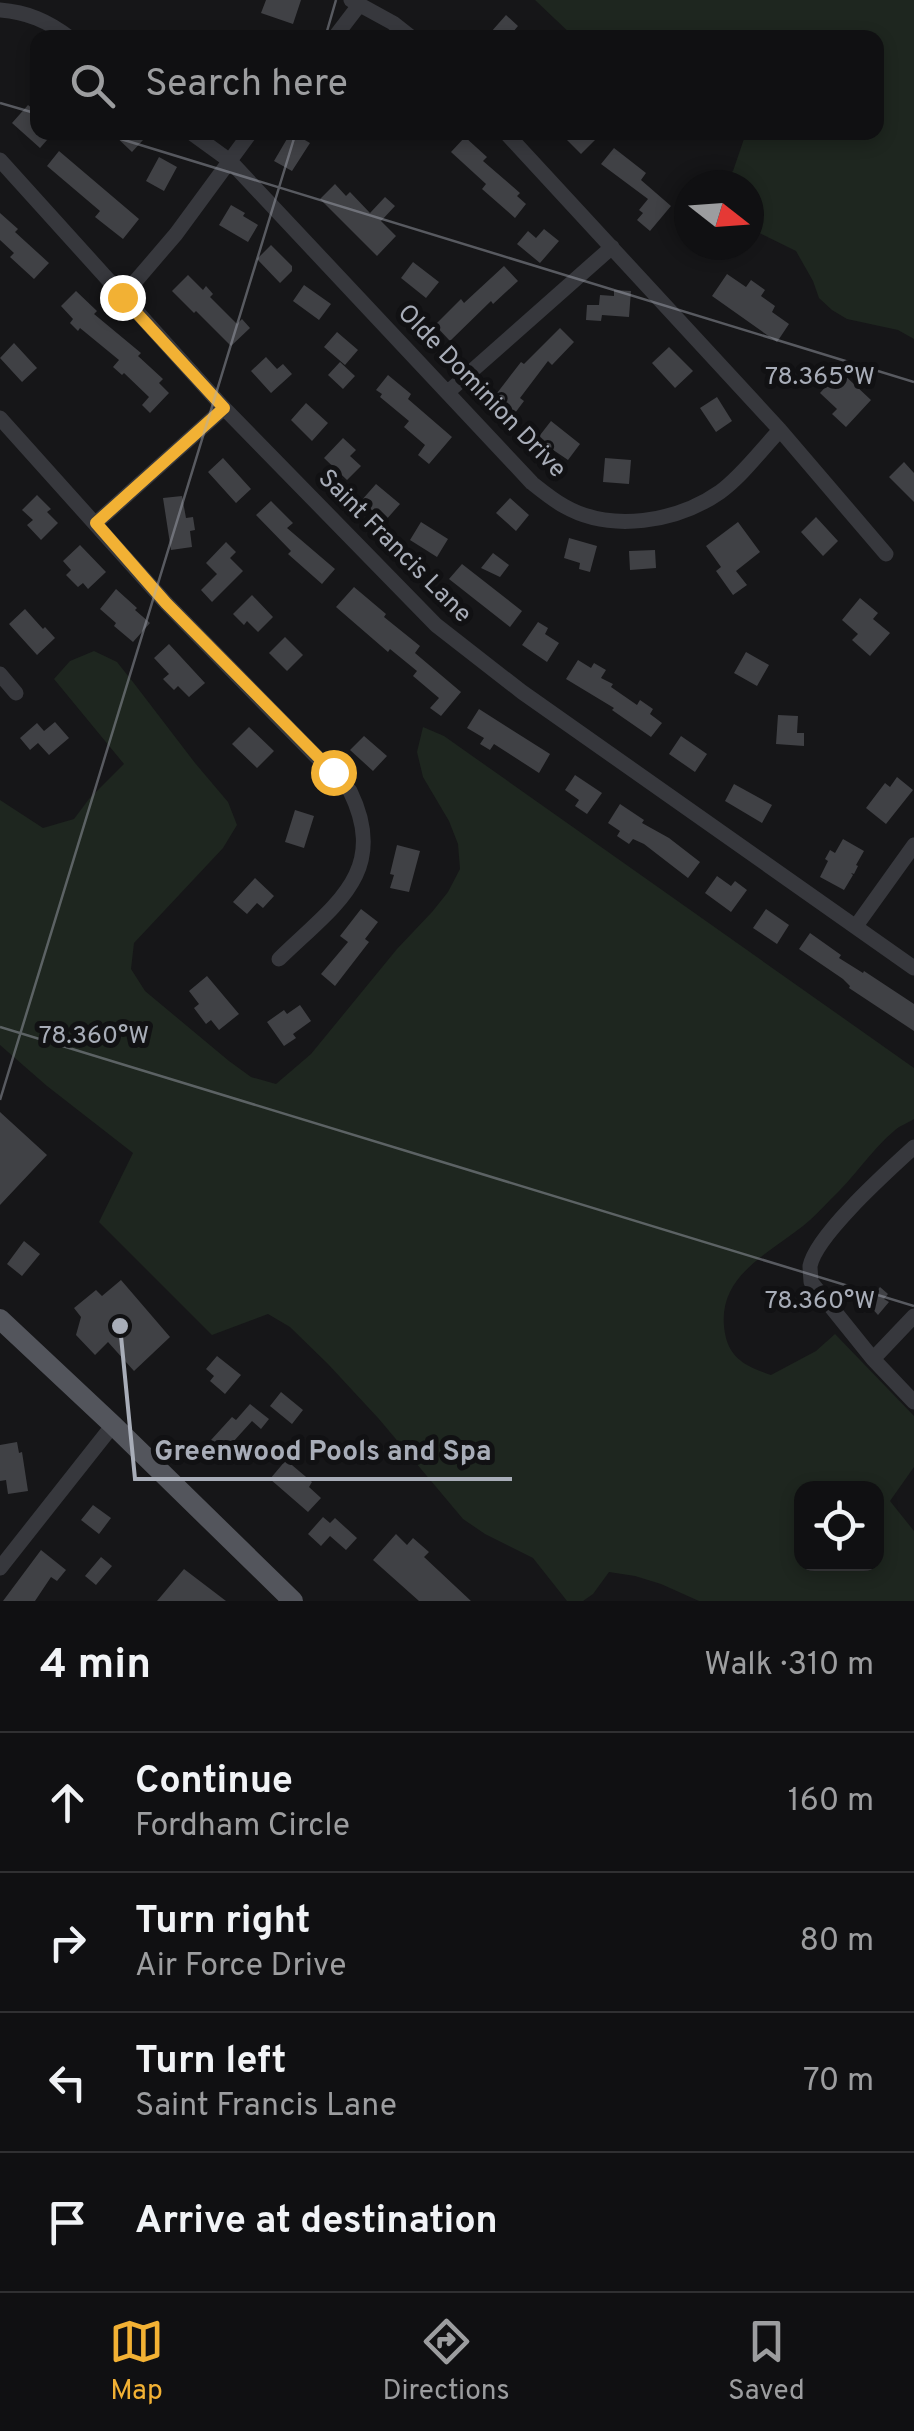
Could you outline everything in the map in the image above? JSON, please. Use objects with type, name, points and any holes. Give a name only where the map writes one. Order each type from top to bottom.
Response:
[{"type":"main road","points":[[0,1319],[293,1601]]},
{"type":"street","points":[[339,30],[356,2],[402,30]]},
{"type":"street","points":[[0,10],[37,17],[57,30]]},
{"type":"street","name":"Olde Dominion Drive","points":[[201,140],[230,162],[532,483],[566,507],[615,520],[640,521],[674,515],[723,490],[780,430]]},
{"type":"street","points":[[122,297],[176,234],[245,140]]},
{"type":"street","points":[[512,140],[780,430],[886,554]]},
{"type":"street","name":"Saint Francis Lane","points":[[0,160],[224,408],[436,625],[522,692],[914,968]]},
{"type":"street","points":[[448,392],[612,247]]},
{"type":"street","points":[[96,523],[224,408]]},
{"type":"street","points":[[0,418],[166,603],[350,791],[362,815],[362,863],[340,900],[278,959]]},
{"type":"street","points":[[0,674],[16,693]]},
{"type":"street","points":[[856,926],[914,845]]},
{"type":"street","points":[[914,1147],[860,1197],[817,1250],[810,1267],[811,1282],[873,1360],[914,1402]]},
{"type":"street","points":[[873,1360],[914,1316]]},
{"type":"street","points":[[0,1568],[113,1425]]},
{"type":"shaded area","points":[[535,0],[914,0],[914,339],[898,330],[847,319],[819,298],[796,251],[764,235],[764,170],[733,170],[744,140],[884,140],[884,30],[567,30]]},
{"type":"shaded area","points":[[94,651],[117,662],[228,802],[237,825],[223,848],[134,943],[131,969],[145,991],[251,1077],[276,1084],[311,1054],[432,912],[460,869],[458,844],[449,821],[423,777],[417,752],[423,727],[444,736],[914,1068],[914,1119],[886,1138],[810,1220],[745,1271],[727,1300],[724,1317],[726,1338],[733,1352],[750,1366],[771,1375],[816,1351],[835,1334],[914,1416],[914,1467],[890,1501],[914,1531],[914,1601],[699,1601],[661,1584],[609,1572],[583,1601],[567,1601],[533,1558],[463,1519],[379,1419],[290,1327],[268,1314],[212,1335],[99,1222],[133,1153],[0,1045],[0,800],[43,828],[74,819],[124,764],[54,679],[70,661]]},
{"type":"building","points":[[266,0],[301,0],[293,24],[261,13]]},
{"type":"building","points":[[506,15],[518,26],[515,30],[493,30]]},
{"type":"building","points":[[28,105],[30,107],[30,139],[12,123]]},
{"type":"building","points":[[31,140],[47,140],[40,148]]},
{"type":"building","points":[[119,140],[143,140],[132,152]]},
{"type":"building","points":[[286,140],[310,143],[292,171],[274,161]]},
{"type":"building","points":[[462,140],[468,140],[487,157],[483,161],[520,193],[517,196],[526,204],[515,218],[482,189],[486,184],[451,152]]},
{"type":"building","points":[[567,140],[595,140],[581,154]]},
{"type":"building","points":[[614,148],[646,173],[641,180],[671,206],[650,231],[637,220],[648,199],[601,164]]},
{"type":"building","points":[[59,151],[139,219],[123,239],[95,217],[100,211],[47,166]]},
{"type":"building","points":[[159,157],[177,167],[164,191],[146,181]]},
{"type":"building","points":[[335,184],[346,196],[350,192],[370,213],[385,197],[395,206],[381,221],[396,236],[377,256],[320,199]]},
{"type":"building","points":[[231,205],[258,225],[248,242],[219,225]]},
{"type":"building","points":[[0,213],[49,263],[34,279],[10,257],[14,253],[0,240]]},
{"type":"building","points":[[544,229],[559,241],[540,263],[517,244],[528,231],[536,238]]},
{"type":"building","points":[[271,245],[292,266],[280,283],[257,259]]},
{"type":"building","points":[[413,262],[439,282],[426,298],[401,278]]},
{"type":"building","points":[[504,266],[518,281],[450,341],[435,325]]},
{"type":"building","points":[[727,274],[746,287],[751,280],[765,290],[761,296],[775,306],[772,312],[789,324],[777,342],[712,296]]},
{"type":"building","points":[[188,275],[203,290],[206,286],[213,294],[210,297],[237,324],[242,319],[250,328],[231,346],[172,291]]},
{"type":"building","points":[[304,285],[331,304],[319,320],[293,301]]},
{"type":"building","points":[[614,290],[631,291],[629,317],[602,315],[601,321],[586,320],[587,305],[599,305],[600,295],[614,296]]},
{"type":"building","points":[[76,291],[97,311],[94,314],[141,353],[138,356],[163,379],[159,383],[169,393],[150,413],[142,405],[149,397],[113,367],[119,360],[70,323],[73,319],[61,306]]},
{"type":"building","points":[[560,328],[574,342],[552,365],[548,361],[520,398],[524,401],[515,413],[494,397],[521,362],[524,364]]},
{"type":"building","points":[[337,332],[358,350],[345,365],[324,347]]},
{"type":"building","points":[[14,343],[37,368],[22,382],[0,358]]},
{"type":"building","points":[[669,347],[693,371],[675,388],[652,363]]},
{"type":"building","points":[[266,357],[277,369],[283,364],[292,374],[271,393],[251,371]]},
{"type":"building","points":[[340,362],[355,376],[343,389],[328,375]]},
{"type":"building","points":[[840,371],[871,400],[846,427],[832,414],[837,409],[820,393]]},
{"type":"building","points":[[388,375],[411,394],[408,399],[452,437],[429,464],[418,455],[425,445],[404,427],[409,421],[376,390]]},
{"type":"building","points":[[717,397],[732,421],[716,432],[700,408]]},
{"type":"building","points":[[306,403],[328,423],[312,441],[291,420]]},
{"type":"building","points":[[551,421],[580,444],[568,460],[537,439]]},
{"type":"building","points":[[343,438],[356,450],[350,456],[361,466],[347,480],[324,458]]},
{"type":"building","points":[[223,458],[251,489],[236,503],[208,472]]},
{"type":"building","points":[[605,458],[631,460],[629,484],[603,482]]},
{"type":"building","points":[[904,462],[914,473],[914,502],[889,477]]},
{"type":"building","points":[[376,484],[400,504],[385,521],[361,501]]},
{"type":"building","points":[[37,495],[58,523],[41,540],[27,525],[33,520],[22,510]]},
{"type":"building","points":[[182,496],[186,518],[193,517],[192,547],[171,550],[163,498]]},
{"type":"building","points":[[510,498],[529,515],[516,531],[496,513]]},
{"type":"building","points":[[271,501],[293,523],[287,528],[335,569],[322,584],[288,554],[291,551],[256,515]]},
{"type":"building","points":[[816,517],[838,541],[823,556],[801,532]]},
{"type":"building","points":[[421,522],[448,539],[437,557],[410,540]]},
{"type":"building","points":[[738,522],[760,552],[736,571],[747,585],[733,595],[716,571],[721,567],[706,546]]},
{"type":"building","points":[[569,538],[597,546],[590,572],[579,569],[580,563],[564,558]]},
{"type":"building","points":[[226,542],[236,552],[230,558],[243,571],[212,602],[201,590],[217,574],[206,563]]},
{"type":"building","points":[[80,545],[106,572],[88,589],[83,583],[78,587],[66,575],[71,570],[63,561]]},
{"type":"building","points":[[655,550],[656,568],[630,570],[629,551]]},
{"type":"building","points":[[493,553],[509,565],[500,577],[481,568]]},
{"type":"building","points":[[462,564],[522,611],[510,627],[449,579]]},
{"type":"building","points":[[354,587],[420,646],[415,653],[461,692],[441,716],[430,708],[439,698],[413,676],[417,671],[390,649],[388,652],[336,607]]},
{"type":"building","points":[[116,589],[150,623],[133,642],[100,609]]},
{"type":"building","points":[[252,595],[273,617],[258,632],[233,614]]},
{"type":"building","points":[[860,598],[878,613],[873,619],[890,633],[870,656],[852,640],[858,634],[842,620]]},
{"type":"building","points":[[25,609],[55,638],[37,655],[9,624]]},
{"type":"building","points":[[538,622],[548,628],[545,634],[559,643],[547,662],[522,645]]},
{"type":"building","points":[[285,637],[303,655],[287,671],[269,653]]},
{"type":"building","points":[[169,644],[205,683],[189,697],[163,679],[169,674],[154,658]]},
{"type":"building","points":[[746,652],[769,665],[757,686],[734,673]]},
{"type":"building","points":[[578,660],[591,668],[594,663],[606,670],[601,678],[613,684],[611,687],[637,705],[640,700],[653,709],[650,714],[662,723],[651,737],[614,708],[566,679]]},
{"type":"building","points":[[479,709],[550,754],[539,773],[494,744],[490,750],[480,744],[484,738],[467,728]]},
{"type":"building","points":[[778,715],[798,716],[797,733],[804,733],[804,746],[776,744]]},
{"type":"building","points":[[55,722],[69,738],[49,755],[38,743],[30,750],[20,738],[37,723],[44,731]]},
{"type":"building","points":[[249,727],[274,751],[257,768],[232,744]]},
{"type":"building","points":[[364,736],[387,756],[373,771],[350,750]]},
{"type":"building","points":[[681,736],[707,754],[695,772],[669,754]]},
{"type":"building","points":[[575,775],[602,793],[587,814],[575,806],[579,800],[565,790]]},
{"type":"building","points":[[897,777],[913,790],[886,824],[866,808],[885,783],[890,787]]},
{"type":"building","points":[[734,784],[772,805],[762,823],[725,801]]},
{"type":"building","points":[[620,804],[700,862],[688,878],[644,844],[633,839],[629,844],[617,836],[620,831],[608,823]]},
{"type":"building","points":[[295,810],[314,816],[304,848],[285,842]]},
{"type":"building","points":[[843,839],[864,851],[844,890],[820,877],[830,850],[835,853]]},
{"type":"building","points":[[397,845],[420,851],[409,892],[390,888]]},
{"type":"building","points":[[717,876],[731,886],[735,881],[747,890],[731,912],[705,893]]},
{"type":"building","points":[[255,878],[274,896],[263,908],[257,903],[247,914],[233,902]]},
{"type":"building","points":[[361,909],[378,922],[365,939],[369,942],[335,986],[321,974],[348,942],[340,936]]},
{"type":"building","points":[[766,909],[789,925],[777,944],[753,928]]},
{"type":"building","points":[[810,933],[841,955],[839,958],[914,1004],[914,1031],[799,949]]},
{"type":"building","points":[[207,976],[239,1014],[219,1030],[211,1020],[206,1024],[194,1008],[199,1004],[189,991]]},
{"type":"building","points":[[300,1005],[311,1021],[284,1046],[267,1022]]},
{"type":"building","points":[[0,1112],[47,1155],[0,1205]]},
{"type":"building","points":[[24,1241],[40,1254],[22,1276],[7,1264]]},
{"type":"building","points":[[121,1280],[170,1337],[134,1371],[108,1342],[95,1355],[76,1335],[81,1317],[74,1308],[96,1290],[102,1296]]},
{"type":"building","points":[[869,1287],[876,1292],[880,1287],[888,1294],[884,1299],[889,1302],[878,1315],[861,1296]]},
{"type":"building","points":[[217,1356],[241,1375],[225,1394],[210,1381],[214,1376],[206,1369]]},
{"type":"building","points":[[281,1392],[303,1410],[292,1424],[270,1406]]},
{"type":"building","points":[[250,1404],[269,1419],[261,1429],[252,1421],[233,1442],[237,1446],[228,1455],[211,1440]]},
{"type":"building","points":[[17,1442],[28,1491],[8,1494],[6,1480],[0,1481],[0,1445]]},
{"type":"building","points":[[286,1460],[312,1482],[309,1487],[321,1498],[308,1512],[270,1479]]},
{"type":"building","points":[[93,1505],[111,1518],[99,1534],[81,1520]]},
{"type":"building","points":[[323,1517],[330,1523],[335,1518],[357,1538],[346,1550],[330,1536],[321,1546],[308,1534]]},
{"type":"building","points":[[396,1534],[407,1545],[413,1538],[429,1552],[424,1557],[471,1601],[419,1601],[373,1560]]},
{"type":"building","points":[[41,1550],[66,1570],[57,1581],[51,1577],[35,1601],[3,1601]]},
{"type":"building","points":[[101,1557],[112,1566],[96,1585],[85,1576]]},
{"type":"building","points":[[184,1569],[226,1601],[157,1601]]},
{"type":"place","name":"Greenwood Pools and Spa","points":[[120,1326]]},
{"type":"route","points":[[122,297],[224,408],[96,523],[166,603],[333,772]]}]
